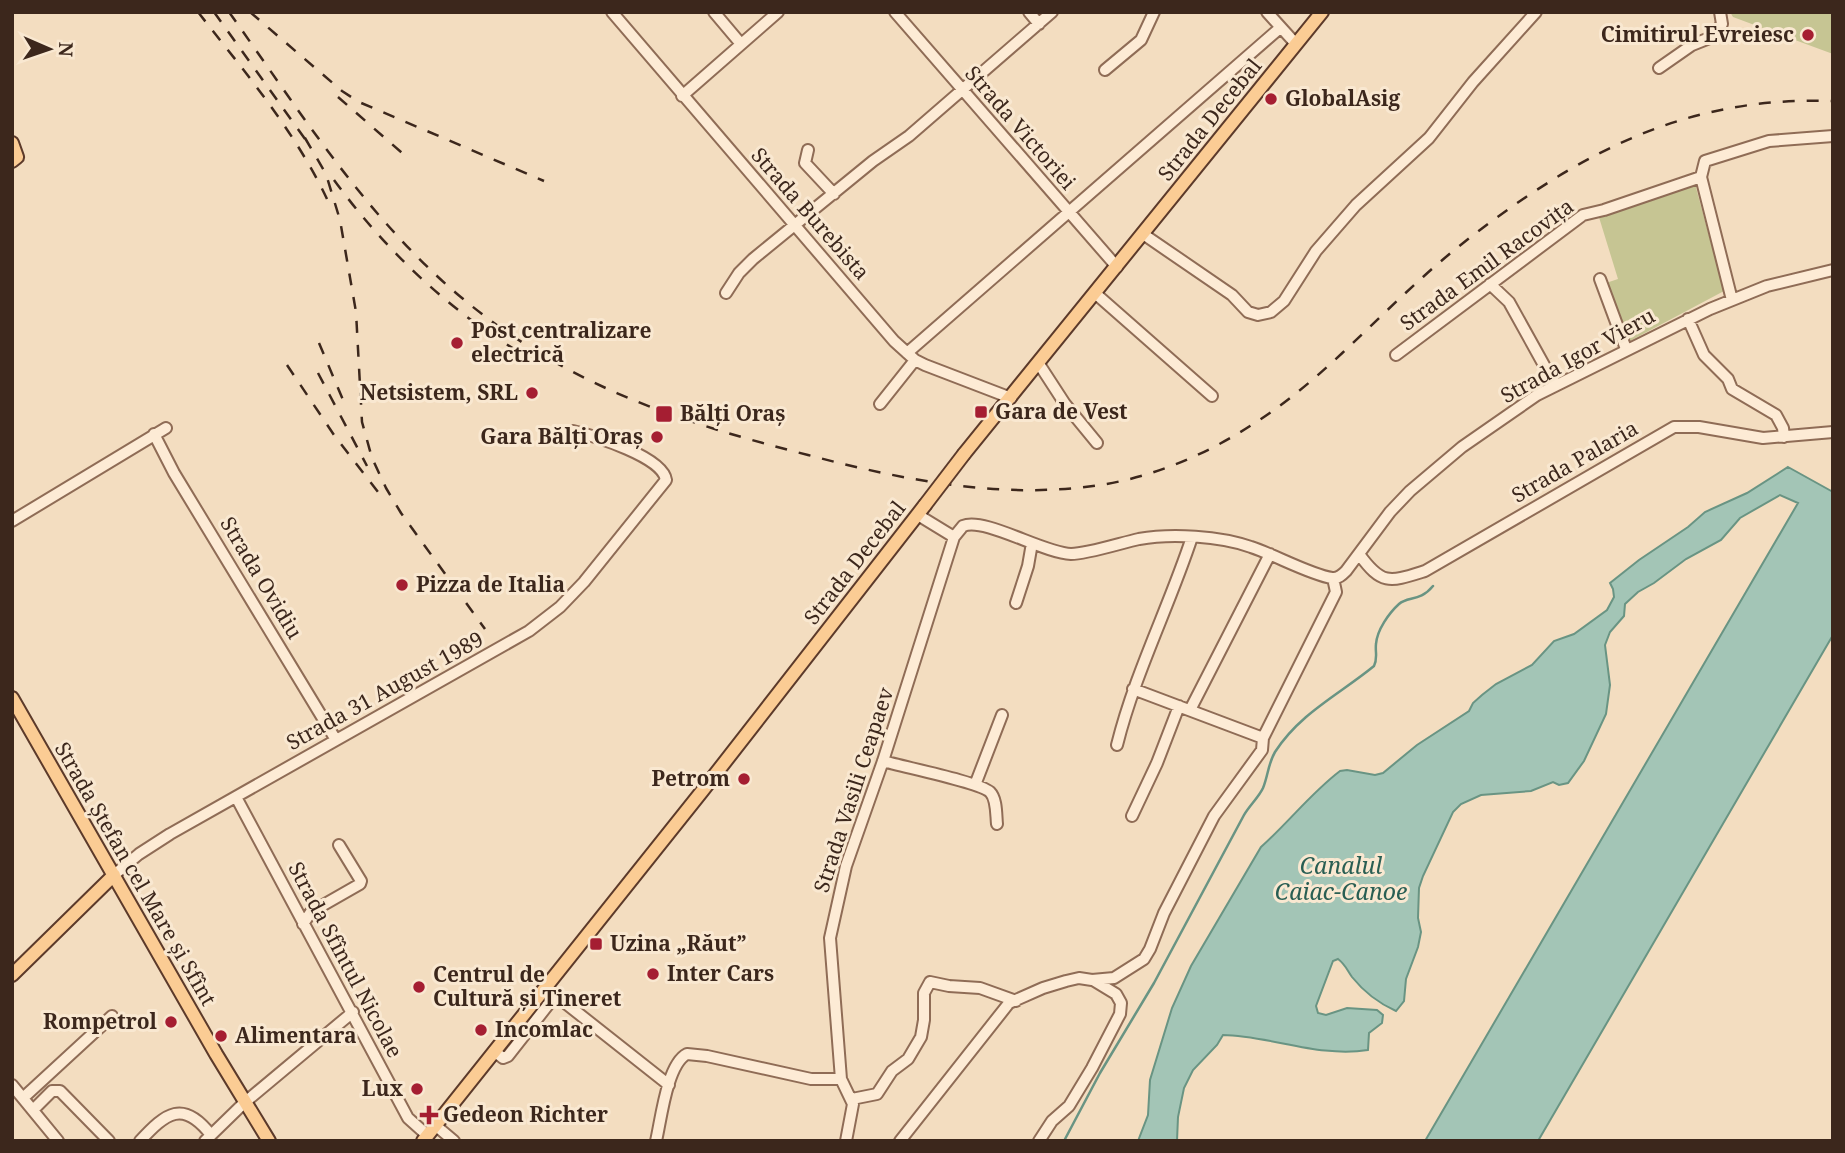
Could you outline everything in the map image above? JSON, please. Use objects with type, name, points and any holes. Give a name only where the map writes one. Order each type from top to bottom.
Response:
[{"type":"main road","name":"Strada Decebal","points":[[429,1134],[494,1051],[550,992],[964,454],[1322,12]]},
{"type":"main road","points":[[12,143],[17,157],[12,161]]},
{"type":"main road","name":"Strada Ștefan cel Mare și Sfînt","points":[[12,698],[244,1103],[269,1141]]},
{"type":"main road","name":"Strada 31 August 1989","points":[[12,975],[114,875]]},
{"type":"street","name":"Strada Burebista","points":[[612,12],[876,320],[911,357],[948,376],[1011,398]]},
{"type":"street","points":[[714,12],[741,44]]},
{"type":"street","points":[[682,96],[778,12]]},
{"type":"street","name":"Strada Victoriei","points":[[895,12],[1117,267]]},
{"type":"street","points":[[1029,12],[1039,24]]},
{"type":"street","points":[[726,293],[745,267],[873,160],[909,136],[1052,12]]},
{"type":"street","points":[[1105,70],[1141,40],[1154,12]]},
{"type":"street","points":[[1267,12],[1296,44]]},
{"type":"street","points":[[1143,234],[1232,295],[1248,312],[1258,315],[1271,312],[1284,301],[1316,251],[1356,205],[1429,138],[1473,82],[1536,12]]},
{"type":"street","points":[[1659,68],[1692,45],[1712,37],[1722,24],[1720,12]]},
{"type":"street","points":[[880,404],[911,357],[1068,213],[1280,28]]},
{"type":"street","name":"Strada Emil Racovița","points":[[1396,355],[1583,215],[1701,177],[1705,161],[1712,157],[1769,141],[1833,136]]},
{"type":"street","points":[[808,150],[805,163],[834,194]]},
{"type":"street","points":[[1701,177],[1732,300]]},
{"type":"street","name":"Strada Igor Vieru","points":[[1333,578],[1342,575],[1390,512],[1428,474],[1488,428],[1555,385],[1732,300],[1768,286],[1833,270]]},
{"type":"street","points":[[1600,279],[1626,349]]},
{"type":"street","points":[[1490,284],[1509,302],[1555,385]]},
{"type":"street","points":[[1096,294],[1212,396]]},
{"type":"street","points":[[1688,319],[1704,355],[1728,379],[1732,389],[1776,415],[1783,428],[1784,437]]},
{"type":"street","points":[[1039,364],[1065,404],[1097,443]]},
{"type":"street","name":"Strada Palaria","points":[[1359,554],[1372,571],[1389,580],[1406,578],[1424,571],[1674,427],[1699,426],[1763,438],[1833,432]]},
{"type":"street","points":[[12,520],[166,428]]},
{"type":"street","name":"Strada 31 August 1989","points":[[114,875],[152,845],[507,645],[544,620],[584,582],[665,483],[665,474],[660,467],[604,439],[573,431]]},
{"type":"street","name":"Strada Ovidiu","points":[[154,434],[173,473],[336,740]]},
{"type":"street","points":[[900,1141],[1004,1007],[1052,984],[1079,978],[1114,978],[1144,959],[1203,835],[1262,750],[1263,738],[1336,592],[1333,578],[1249,546],[1192,537],[1156,537],[1073,554],[1053,551],[977,525],[963,526],[954,537],[922,510]]},
{"type":"street","name":"Strada Vasili Ceapaev","points":[[852,1099],[841,1079],[830,938],[846,866],[883,761],[954,537]]},
{"type":"street","points":[[1117,745],[1133,689],[1166,610],[1192,537]]},
{"type":"street","points":[[1016,603],[1032,543]]},
{"type":"street","points":[[1132,816],[1185,708],[1270,554]]},
{"type":"street","points":[[1133,689],[1263,738]]},
{"type":"street","points":[[975,786],[1002,715]]},
{"type":"street","points":[[883,761],[989,791],[993,796],[997,824]]},
{"type":"street","name":"Strada Sfîntul Nicolae","points":[[236,797],[408,1118],[429,1134],[454,1141]]},
{"type":"street","points":[[303,924],[310,912],[360,884],[339,845]]},
{"type":"street","points":[[1039,1141],[1052,1121],[1069,1105],[1093,1068],[1119,1014],[1121,1003],[1116,994],[1092,980]]},
{"type":"street","points":[[846,1141],[852,1120],[852,1099],[877,1094],[892,1071],[908,1059],[923,1032],[923,998],[925,988],[930,982],[980,988],[1016,1001]]},
{"type":"street","points":[[550,992],[669,1084]]},
{"type":"street","points":[[140,1141],[168,1114],[177,1113],[194,1117],[208,1138],[244,1103],[353,1012]]},
{"type":"street","points":[[23,1098],[112,1016]]},
{"type":"street","points":[[656,1141],[669,1084],[676,1063],[682,1057],[692,1054],[811,1079],[841,1079]]},
{"type":"street","points":[[12,1085],[58,1141]]},
{"type":"street","points":[[33,1110],[52,1091],[60,1091],[109,1141]]},
{"type":"shaded area","name":"Cimitirul Evreiesc","points":[[1730,12],[1833,12],[1833,54],[1733,17]]},
{"type":"shaded area","points":[[1695,184],[1724,291],[1628,342],[1606,283],[1618,279],[1598,214]]},
{"type":"water","name":"Canalul Caiac-Canoe","points":[[1788,467],[1833,492],[1833,635],[1538,1141],[1425,1141],[1798,503],[1780,495],[1740,518],[1721,540],[1686,559],[1625,604],[1624,616],[1610,632],[1605,645],[1610,685],[1606,714],[1584,761],[1568,783],[1559,785],[1553,782],[1531,791],[1481,795],[1461,804],[1453,812],[1419,888],[1418,918],[1421,932],[1406,979],[1404,1001],[1396,1011],[1366,992],[1338,959],[1333,961],[1316,1006],[1318,1013],[1326,1015],[1347,1008],[1377,1010],[1383,1015],[1382,1023],[1369,1033],[1368,1050],[1332,1051],[1223,1035],[1193,1070],[1184,1088],[1178,1117],[1177,1141],[1138,1141],[1148,1115],[1150,1080],[1172,1008],[1191,966],[1261,847],[1340,771],[1375,775],[1383,773],[1417,745],[1469,711],[1473,703],[1496,684],[1532,665],[1554,641],[1574,634],[1607,610],[1614,597],[1610,583],[1639,560],[1688,527],[1705,512],[1747,493]]},
{"type":"waterway","points":[[1064,1141],[1100,1073],[1154,983],[1244,815],[1265,784],[1275,752],[1308,715],[1374,666],[1377,639],[1388,617],[1403,602],[1419,597],[1433,586]]},
{"type":"railway","points":[[198,12],[251,79],[300,149],[327,199]]},
{"type":"railway","points":[[214,12],[310,146]]},
{"type":"railway","points":[[229,12],[334,160],[392,230],[456,293],[496,325],[537,352],[622,395],[712,428],[880,472],[990,489],[1063,489],[1100,485],[1159,470],[1197,455],[1250,426],[1297,393],[1449,255],[1502,214],[1565,172],[1637,136],[1673,122],[1750,105],[1833,101]]},
{"type":"railway","points":[[250,12],[342,91],[359,102],[544,181]]},
{"type":"railway","points":[[338,97],[409,159]]},
{"type":"railway","points":[[305,138],[326,174],[340,220],[356,312],[362,422],[372,458],[401,513],[485,629]]},
{"type":"railway","points":[[334,180],[375,231],[421,278],[472,320],[526,356]]},
{"type":"railway","points":[[319,343],[346,407]]},
{"type":"railway","points":[[287,365],[334,435],[385,501]]},
{"type":"railway","points":[[318,373],[367,466]]},
{"type":"place","name":"Cimitirul Evreiesc","points":[[1808,35]]},
{"type":"place","name":"GlobalAsig","points":[[1271,99]]},
{"type":"place","name":"Post centralizare electrică","points":[[457,343]]},
{"type":"place","name":"Netsistem, SRL","points":[[532,393]]},
{"type":"place","name":"Gara de Vest","points":[[981,412]]},
{"type":"place","name":"Bălți Oraș","points":[[664,414]]},
{"type":"place","name":"Gara Bălți Oraș","points":[[657,437]]},
{"type":"place","name":"Pizza de Italia","points":[[402,585]]},
{"type":"place","name":"Petrom","points":[[744,779]]},
{"type":"place","name":"Uzina „Răut”","points":[[596,944]]},
{"type":"place","name":"Inter Cars","points":[[653,974]]},
{"type":"place","name":"Centrul de Cultură și Tineret","points":[[419,987]]},
{"type":"place","name":"Rompetrol","points":[[171,1022]]},
{"type":"place","name":"Incomlac","points":[[481,1030]]},
{"type":"place","name":"Alimentara","points":[[221,1036]]},
{"type":"place","name":"Lux","points":[[417,1089]]},
{"type":"place","name":"Gedeon Richter","points":[[429,1115]]}]
